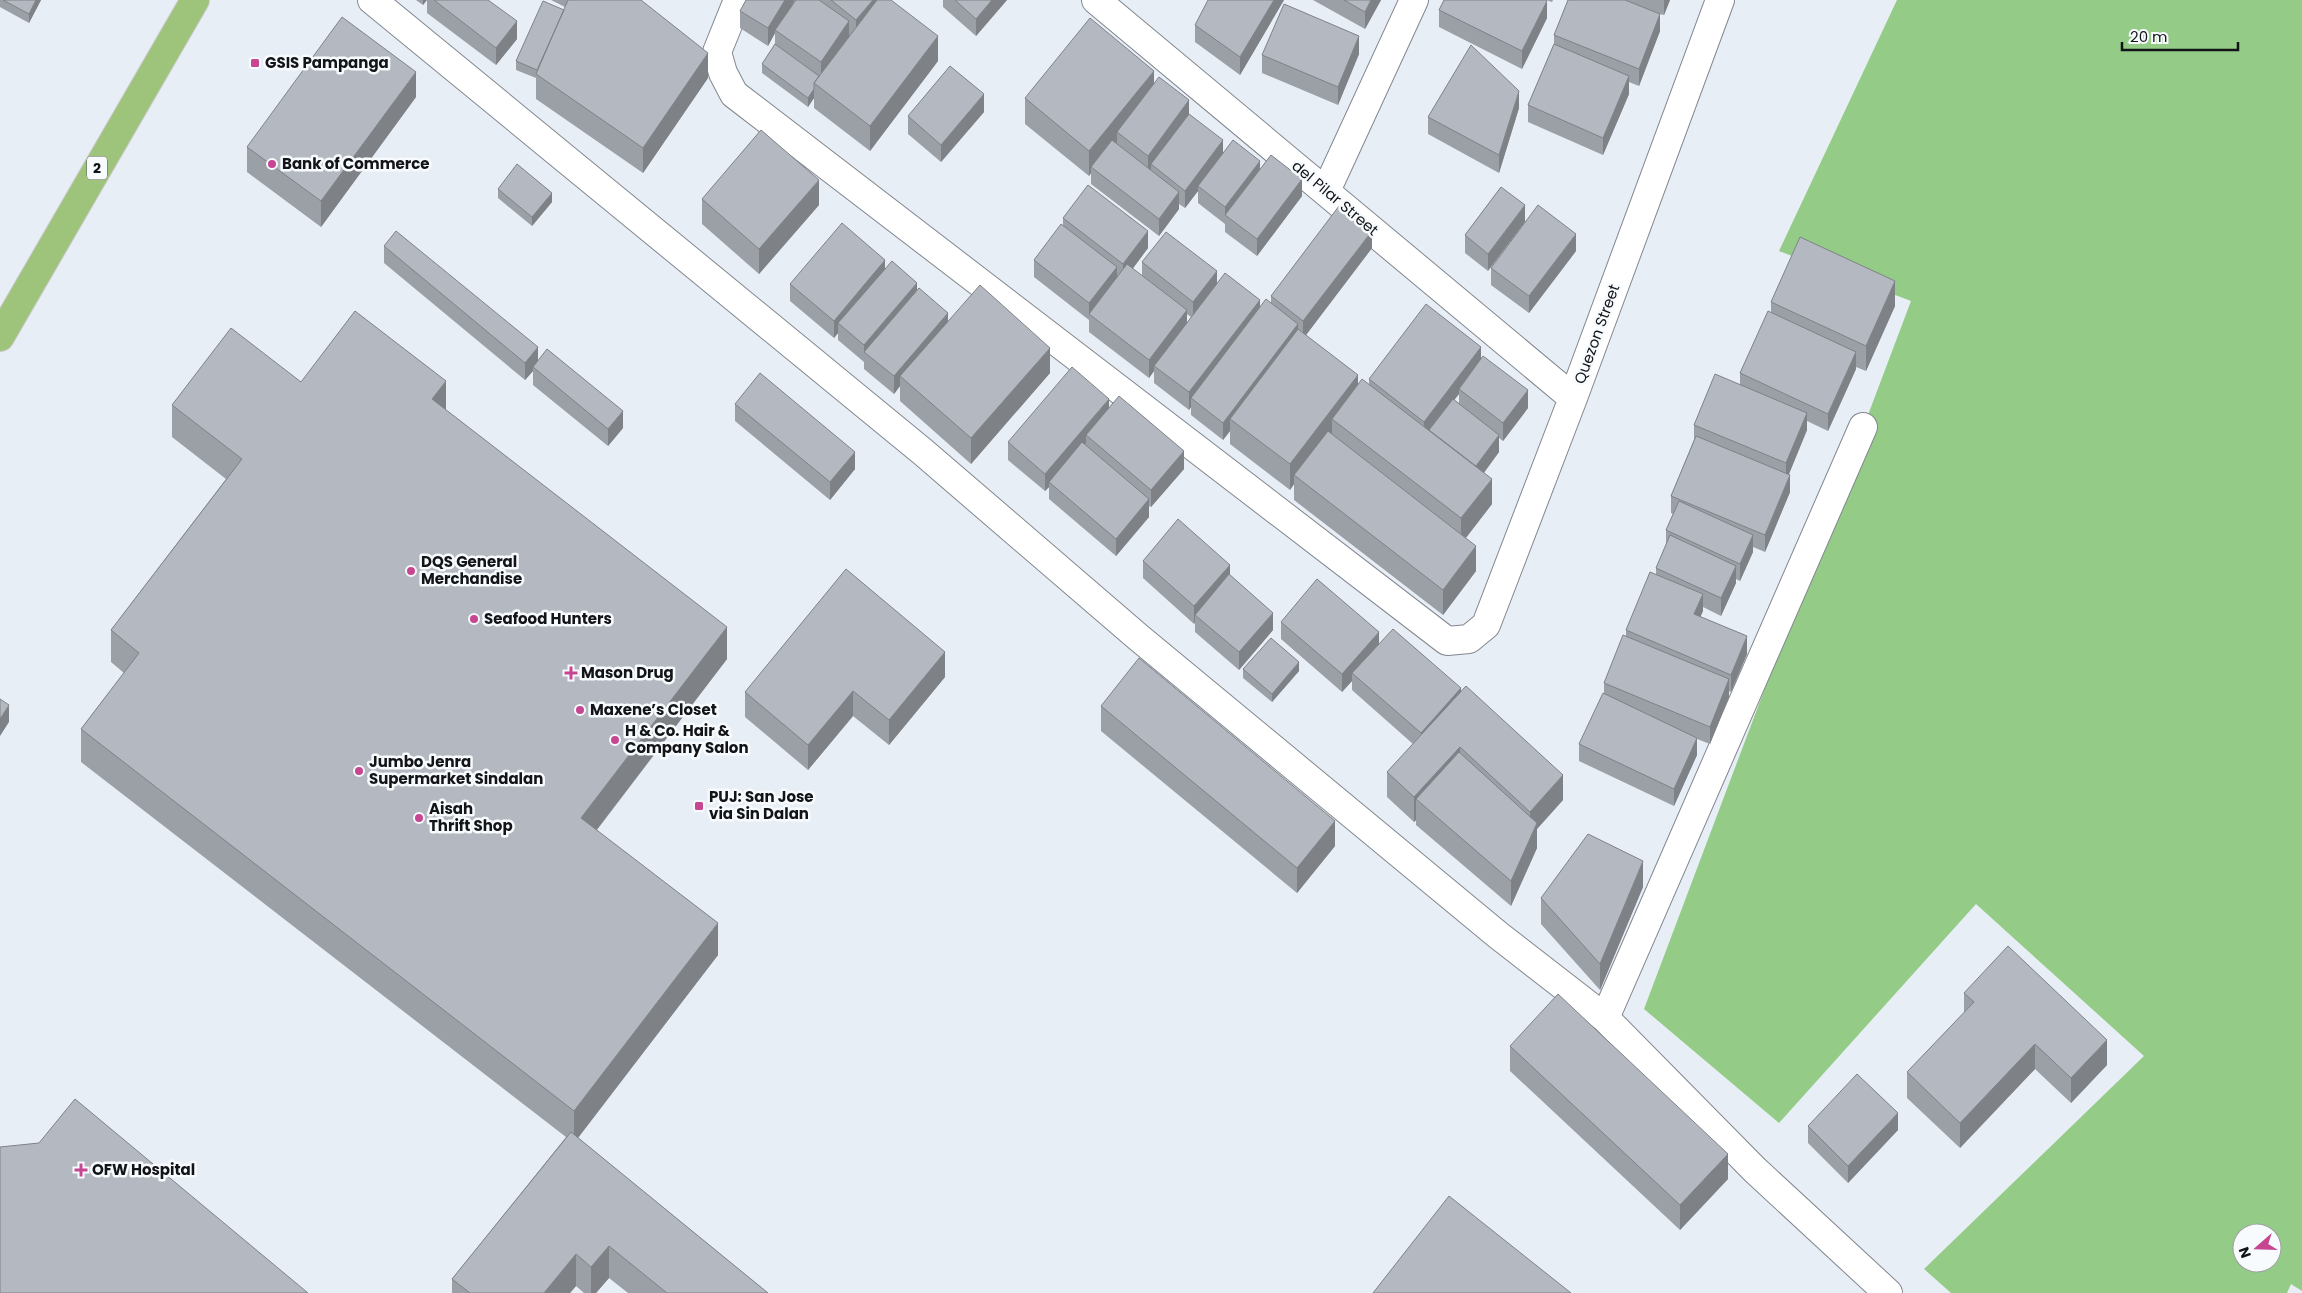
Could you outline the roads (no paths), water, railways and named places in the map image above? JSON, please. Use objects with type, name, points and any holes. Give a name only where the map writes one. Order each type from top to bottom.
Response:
[{"type":"highway","name":"2","points":[[0,337],[195,0]]},
{"type":"street","points":[[372,0],[923,452],[1138,637],[1414,865],[1605,1018],[1755,1170],[1888,1293]]},
{"type":"street","name":"Quezon Street","points":[[738,0],[717,52],[723,73],[734,94],[1447,641],[1469,639],[1486,625],[1573,398],[1720,0]]},
{"type":"street","name":"del Pilar Street","points":[[1096,0],[1573,398]]},
{"type":"street","points":[[1326,191],[1414,0]]},
{"type":"street","points":[[1605,1018],[1863,427]]},
{"type":"place","name":"GSIS Pampanga","points":[[255,63]]},
{"type":"place","name":"Bank of Commerce","points":[[272,164]]},
{"type":"place","name":"DQS General Merchandise","points":[[411,571]]},
{"type":"place","name":"Seafood Hunters","points":[[474,619]]},
{"type":"place","name":"Mason Drug","points":[[571,673]]},
{"type":"place","name":"Maxene’s Closet","points":[[580,710]]},
{"type":"place","name":"H & Co. Hair & Company Salon","points":[[615,740]]},
{"type":"place","name":"Jumbo Jenra Supermarket Sindalan","points":[[359,771]]},
{"type":"place","name":"PUJ: San Jose via Sin Dalan","points":[[699,806]]},
{"type":"place","name":"Aisah Thrift Shop","points":[[419,818]]},
{"type":"place","name":"OFW Hospital","points":[[81,1170]]}]
